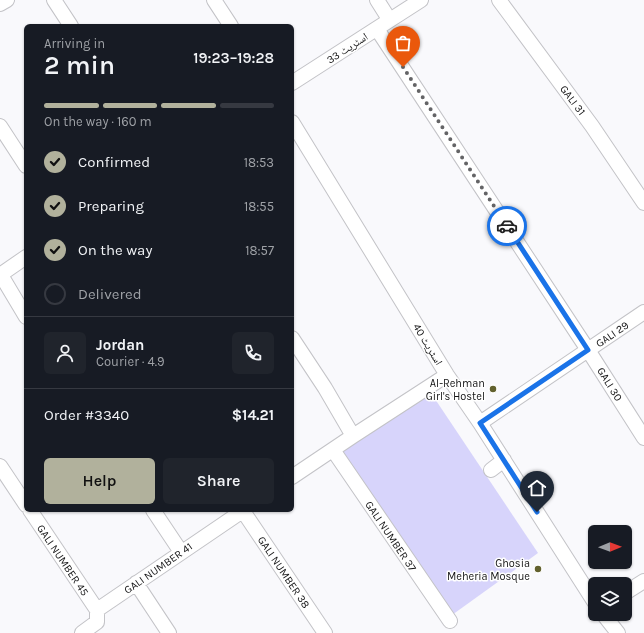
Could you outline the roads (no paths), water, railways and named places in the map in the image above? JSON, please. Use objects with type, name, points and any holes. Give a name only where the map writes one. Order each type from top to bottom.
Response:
[{"type":"street","points":[[0,4],[7,0]]},
{"type":"street","points":[[54,0],[70,24]]},
{"type":"street","points":[[214,0],[230,24]]},
{"type":"street","points":[[377,0],[389,19]]},
{"type":"street","name":"اسٹریٹ 33","points":[[294,82],[377,29],[389,19],[421,0]]},
{"type":"street","name":"GALI 31","points":[[499,0],[592,126],[644,203]]},
{"type":"street","name":"GALI 30","points":[[377,29],[588,350],[644,438]]},
{"type":"street","name":"اسٹریٹ 40","points":[[294,125],[447,375],[480,423],[588,592]]},
{"type":"street","points":[[0,126],[24,163]]},
{"type":"street","points":[[24,258],[0,275],[24,315]]},
{"type":"street","name":"GALI 29","points":[[480,423],[644,312]]},
{"type":"street","points":[[294,341],[325,388],[353,436]]},
{"type":"street","points":[[294,477],[353,436],[447,375]]},
{"type":"street","name":"GALI NUMBER 37","points":[[333,450],[450,621]]},
{"type":"street","points":[[491,470],[504,460]]},
{"type":"street","points":[[0,466],[24,502]]},
{"type":"street","name":"GALI NUMBER 45","points":[[31,512],[97,610]]},
{"type":"street","points":[[154,512],[181,552]]},
{"type":"street","name":"GALI NUMBER 41","points":[[97,610],[241,512]]},
{"type":"street","name":"GALI NUMBER 38","points":[[245,512],[325,633]]},
{"type":"street","points":[[632,589],[644,581]]},
{"type":"street","points":[[136,583],[169,633]]},
{"type":"street","points":[[82,633],[97,622],[97,610]]},
{"type":"street","points":[[607,621],[613,631]]},
{"type":"place","name":"Al-Rehman Girl's Hostel","points":[[493,389]]},
{"type":"place","name":"Ghosia Meheria Mosque","points":[[538,569]]}]
